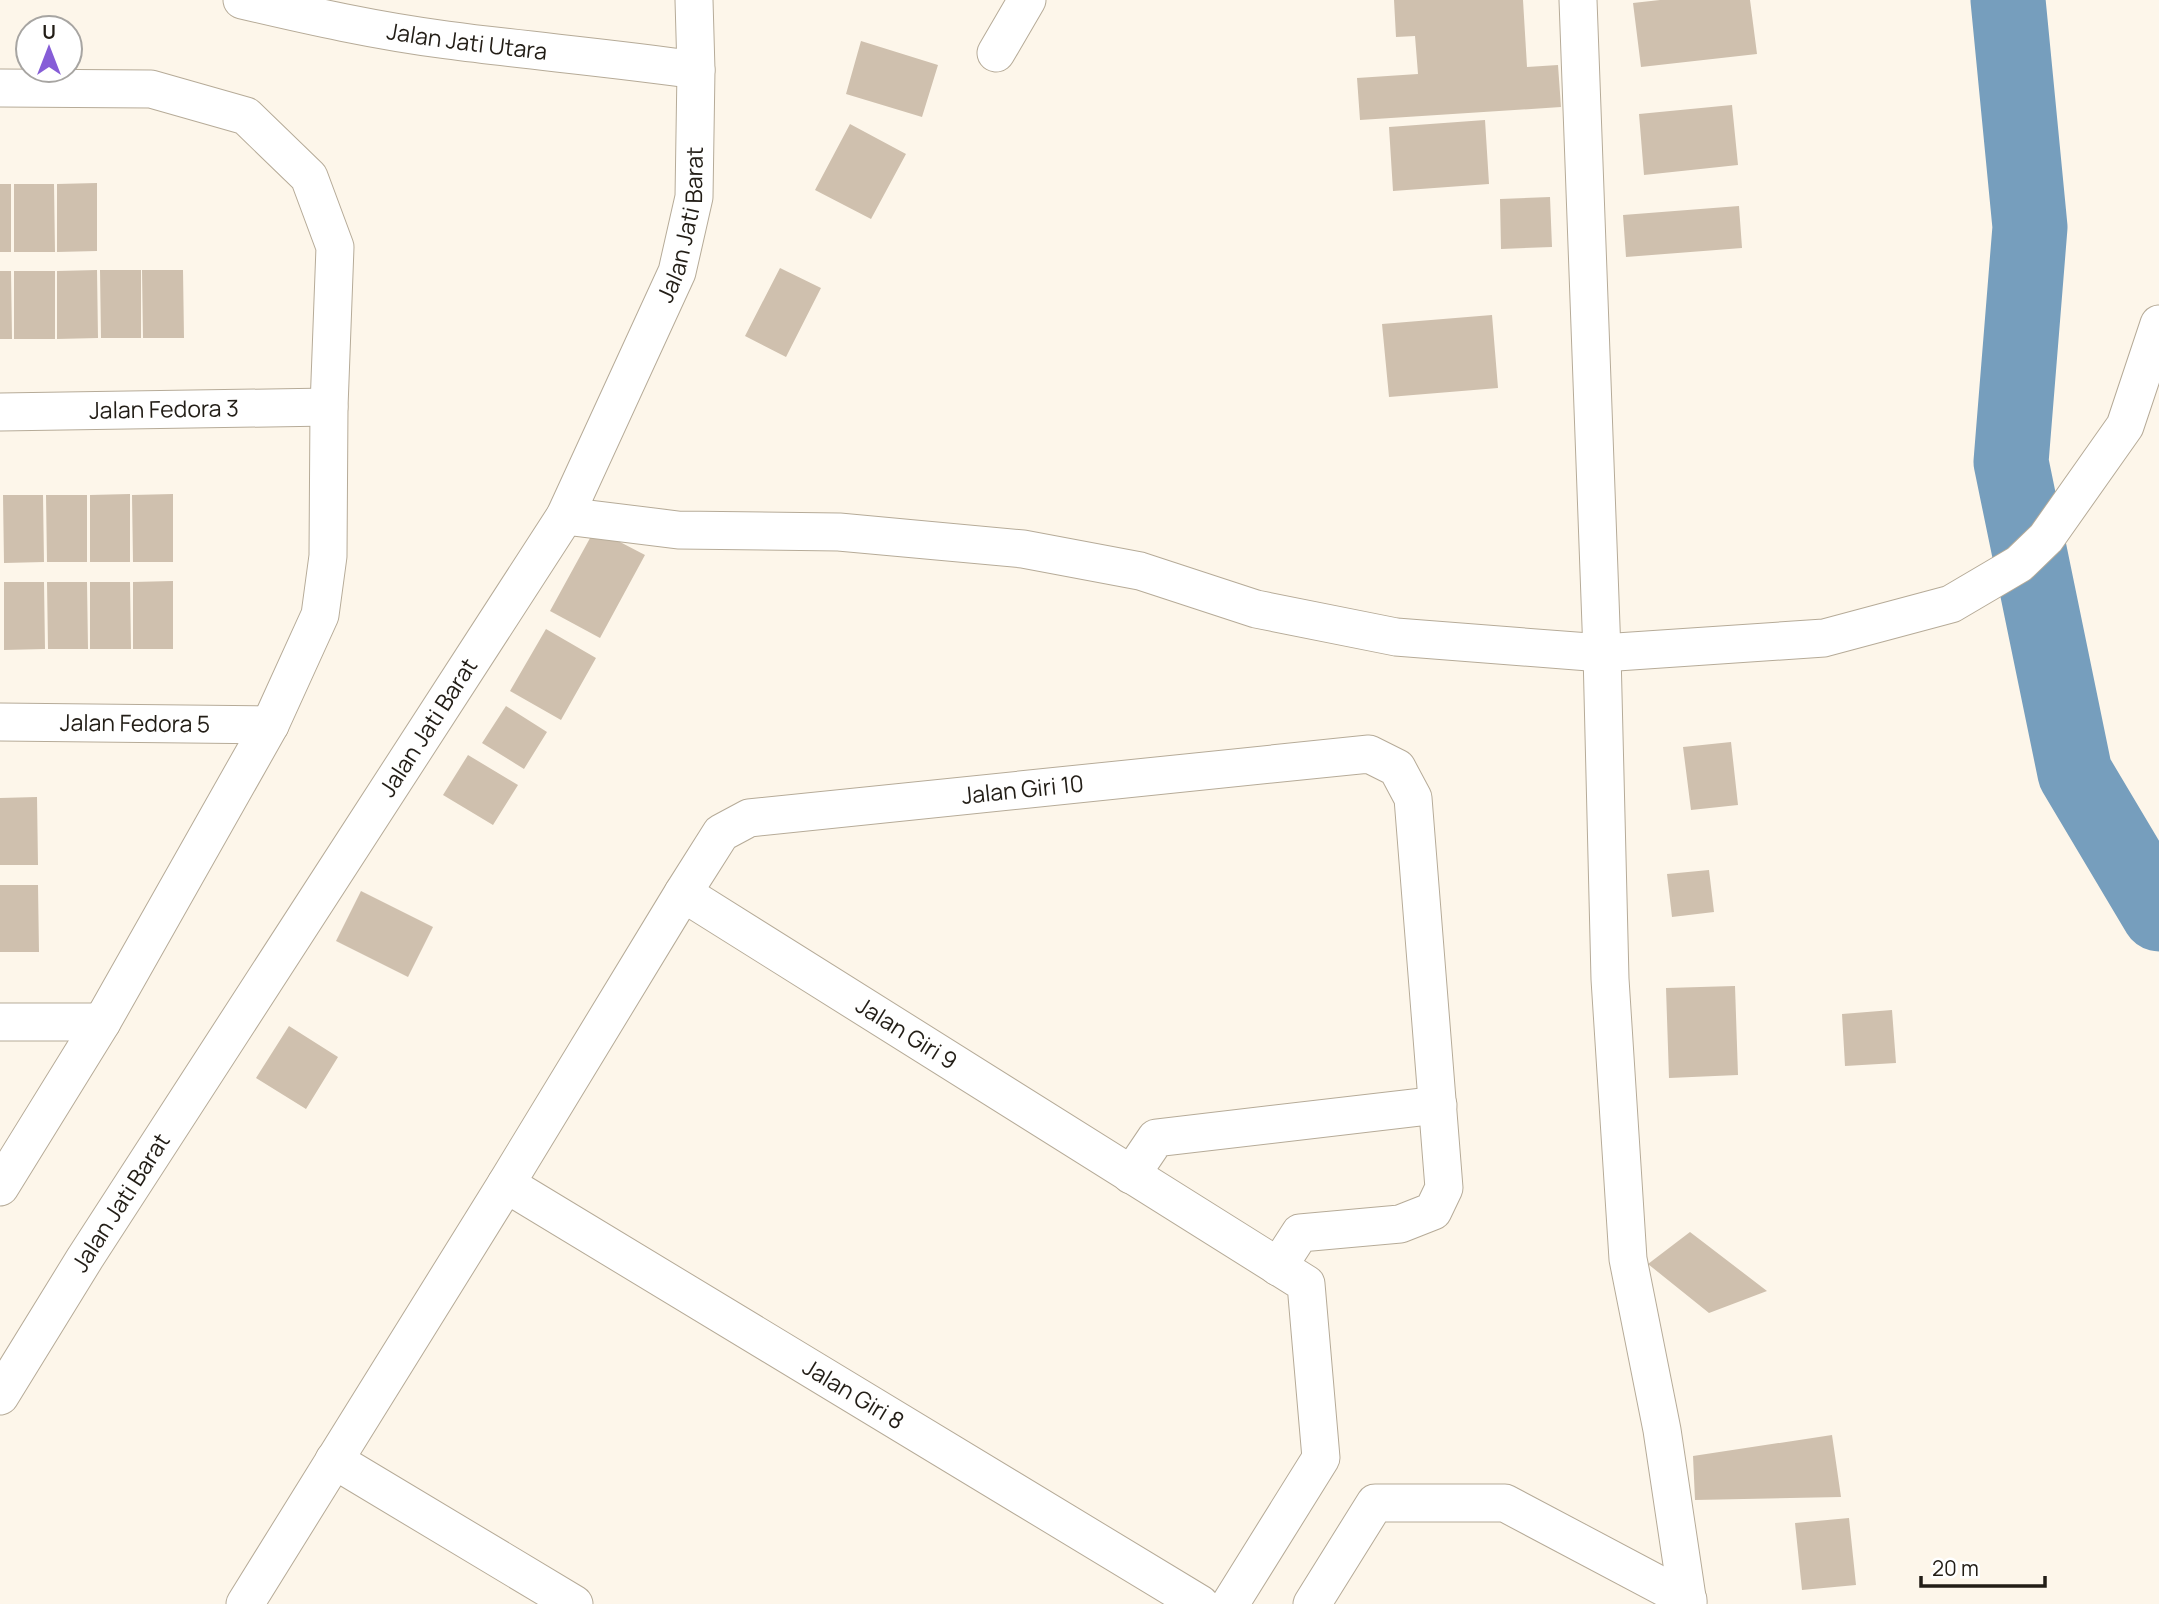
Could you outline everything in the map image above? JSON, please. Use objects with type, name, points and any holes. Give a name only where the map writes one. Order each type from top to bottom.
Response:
[{"type":"street","name":"Jalan Jati Utara","points":[[242,0],[338,23],[446,40],[609,57],[696,70]]},
{"type":"street","name":"Jalan Jati Barat","points":[[0,1396],[85,1258],[565,516],[677,272],[694,197],[694,0]]},
{"type":"street","points":[[996,53],[1027,0]]},
{"type":"street","points":[[1578,0],[1602,653],[1610,979],[1628,1259],[1662,1430],[1688,1602]]},
{"type":"street","points":[[0,88],[151,89],[246,116],[309,177],[335,247],[329,407],[328,556],[320,615],[270,725],[102,1022],[0,1187]]},
{"type":"street","points":[[565,516],[678,530],[839,532],[1036,551],[1140,571],[1256,609],[1395,637],[1602,653],[1824,638],[1951,604],[2019,564],[2046,538],[2125,426],[2159,324]]},
{"type":"street","name":"Jalan Fedora 3","points":[[0,412],[329,407]]},
{"type":"street","name":"Jalan Fedora 5","points":[[0,722],[270,725]]},
{"type":"street","name":"Jalan Giri 10","points":[[244,1604],[506,1184],[682,893],[721,833],[749,818],[1368,754],[1397,768],[1413,799],[1438,1105]]},
{"type":"street","name":"Jalan Giri 9","points":[[682,893],[1292,1276]]},
{"type":"street","points":[[0,1022],[102,1022]]},
{"type":"street","points":[[1131,1175],[1156,1138],[1438,1105],[1444,1188],[1433,1211],[1400,1224],[1300,1233],[1292,1276],[1321,1458],[1230,1604]]},
{"type":"street","name":"Jalan Giri 8","points":[[506,1184],[1200,1604]]},
{"type":"street","points":[[334,1460],[574,1604]]},
{"type":"street","points":[[1311,1604],[1375,1503],[1505,1503],[1688,1602]]},
{"type":"building","points":[[1394,0],[1523,0],[1527,67],[1558,65],[1561,107],[1360,120],[1357,78],[1418,74],[1415,36],[1396,37]]},
{"type":"building","points":[[1660,0],[1750,0],[1757,54],[1641,67],[1633,3]]},
{"type":"building","points":[[861,41],[938,65],[922,117],[846,94]]},
{"type":"building","points":[[1732,105],[1738,165],[1644,175],[1639,114]]},
{"type":"building","points":[[1485,120],[1489,184],[1393,191],[1389,127]]},
{"type":"building","points":[[850,124],[906,154],[871,219],[815,190]]},
{"type":"building","points":[[97,183],[97,251],[57,252],[57,184]]},
{"type":"building","points":[[0,184],[11,184],[11,252],[0,252]]},
{"type":"building","points":[[14,184],[54,184],[55,252],[14,252]]},
{"type":"building","points":[[1550,197],[1552,247],[1501,249],[1500,199]]},
{"type":"building","points":[[1739,206],[1742,248],[1626,257],[1623,215]]},
{"type":"building","points":[[780,268],[821,288],[786,357],[745,336]]},
{"type":"building","points":[[97,270],[98,338],[57,339],[57,271]]},
{"type":"building","points":[[100,270],[141,270],[141,338],[101,338]]},
{"type":"building","points":[[142,270],[183,270],[184,338],[143,338]]},
{"type":"building","points":[[0,271],[11,271],[12,339],[0,339]]},
{"type":"building","points":[[14,271],[55,271],[55,339],[14,339]]},
{"type":"building","points":[[1492,315],[1498,388],[1389,397],[1382,324]]},
{"type":"building","points":[[130,494],[130,562],[90,562],[90,495]]},
{"type":"building","points":[[173,494],[173,562],[133,562],[132,495]]},
{"type":"building","points":[[3,495],[43,495],[44,562],[4,563]]},
{"type":"building","points":[[46,495],[87,495],[87,562],[47,562]]},
{"type":"building","points":[[595,529],[645,555],[600,638],[550,611]]},
{"type":"building","points":[[173,581],[173,649],[133,649],[133,582]]},
{"type":"building","points":[[4,582],[44,582],[45,649],[4,650]]},
{"type":"building","points":[[47,582],[87,582],[88,649],[48,649]]},
{"type":"building","points":[[90,582],[130,582],[131,649],[90,649]]},
{"type":"building","points":[[546,629],[596,658],[561,720],[510,691]]},
{"type":"building","points":[[506,706],[547,732],[524,769],[482,743]]},
{"type":"building","points":[[1731,742],[1738,805],[1691,810],[1683,747]]},
{"type":"building","points":[[468,755],[518,785],[493,825],[443,795]]},
{"type":"building","points":[[37,797],[38,865],[0,865],[0,798]]},
{"type":"building","points":[[1709,870],[1714,912],[1672,917],[1667,874]]},
{"type":"building","points":[[0,885],[38,885],[39,952],[0,952]]},
{"type":"building","points":[[361,891],[433,927],[408,977],[336,941]]},
{"type":"building","points":[[1735,986],[1738,1075],[1669,1078],[1666,988]]},
{"type":"building","points":[[1892,1010],[1896,1063],[1845,1066],[1842,1014]]},
{"type":"building","points":[[289,1026],[338,1057],[306,1109],[256,1078]]},
{"type":"building","points":[[1690,1232],[1767,1291],[1709,1313],[1648,1264]]},
{"type":"building","points":[[1832,1435],[1841,1497],[1695,1500],[1693,1456]]},
{"type":"building","points":[[1849,1518],[1856,1585],[1802,1590],[1795,1523]]},
{"type":"waterway","points":[[2008,0],[2030,227],[2011,462],[2075,773],[2159,914]]}]
